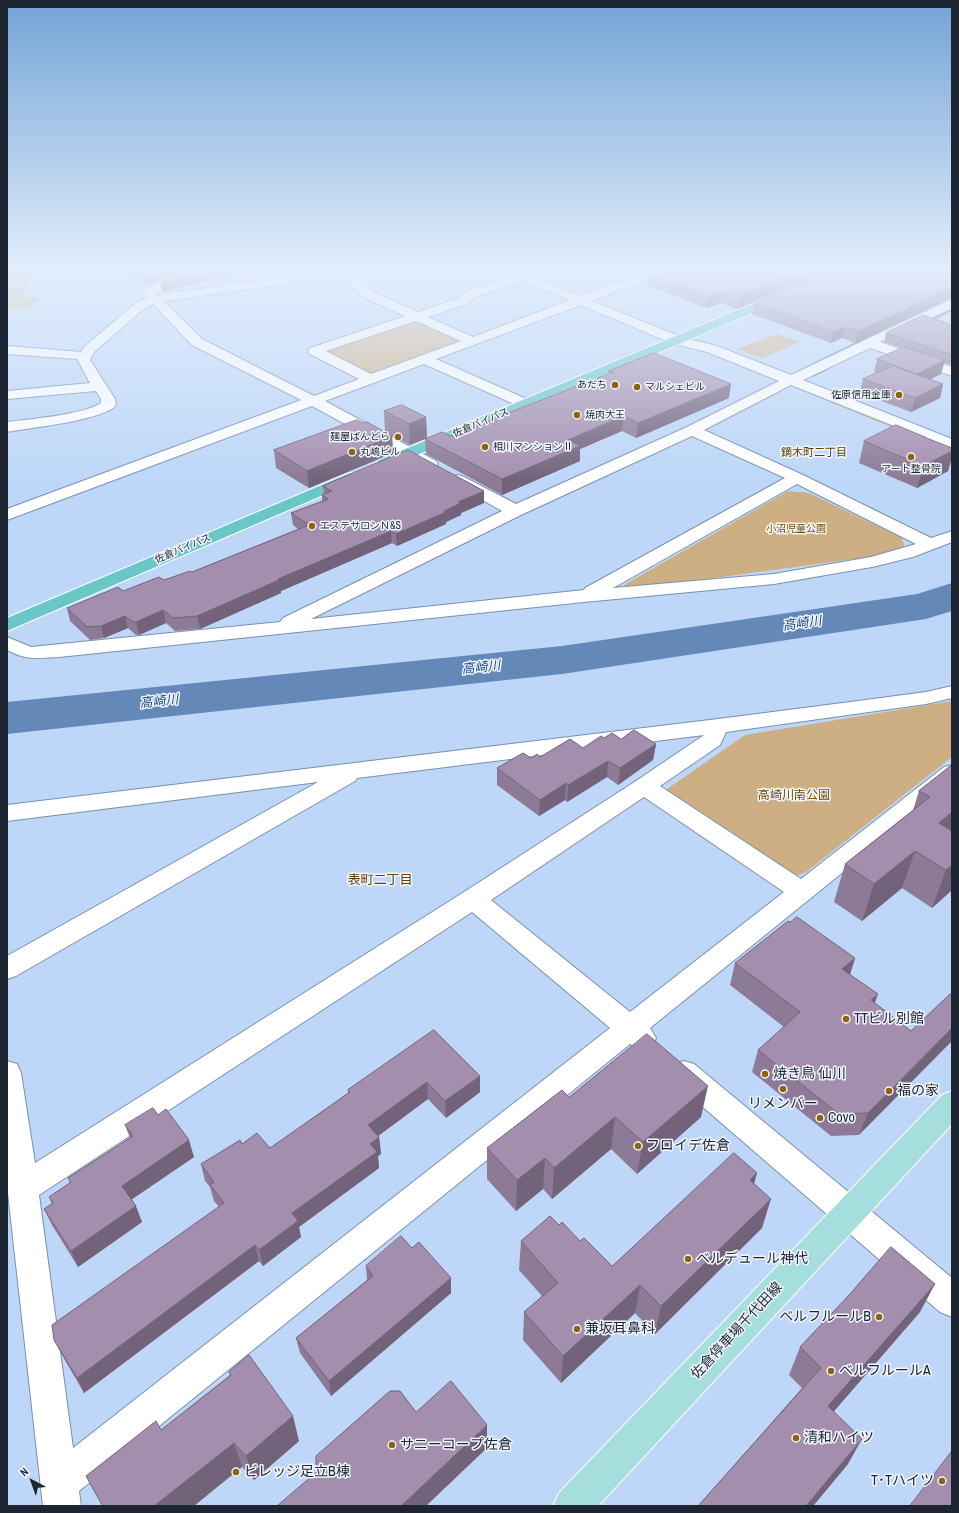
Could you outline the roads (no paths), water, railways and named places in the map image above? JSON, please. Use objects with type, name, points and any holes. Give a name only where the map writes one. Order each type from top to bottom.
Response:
[{"type":"highway","name":"佐倉バイパス","points":[[7,624],[676,340]]},
{"type":"main road","name":"佐倉停車場千代田線","points":[[572,1506],[952,1104]]},
{"type":"street","points":[[9,429],[101,410],[109,405],[108,398],[83,360],[88,350],[100,340]]},
{"type":"street","points":[[195,340],[311,400],[515,510]]},
{"type":"street","points":[[347,340],[315,351],[370,379]]},
{"type":"street","points":[[467,340],[472,342]]},
{"type":"street","points":[[7,515],[311,400],[478,340]]},
{"type":"street","points":[[676,340],[712,349],[952,444]]},
{"type":"street","points":[[676,340],[696,354],[952,458]]},
{"type":"street","points":[[276,629],[515,510],[692,430],[876,340]]},
{"type":"street","points":[[869,343],[952,372]]},
{"type":"street","points":[[7,350],[85,356]]},
{"type":"street","points":[[424,359],[526,404]]},
{"type":"street","points":[[7,395],[100,386]]},
{"type":"street","points":[[692,430],[797,478],[930,544]]},
{"type":"street","points":[[584,596],[797,478]]},
{"type":"street","points":[[7,643],[28,653],[276,629],[584,596],[774,579],[879,560],[907,553],[952,536]]},
{"type":"street","points":[[7,813],[718,726],[858,708],[926,698],[952,692]]},
{"type":"street","points":[[23,1188],[644,786],[712,740],[718,726]]},
{"type":"street","points":[[7,969],[356,771]]},
{"type":"street","points":[[60,1495],[631,1028],[952,772]]},
{"type":"street","points":[[644,786],[802,892]]},
{"type":"street","points":[[473,898],[631,1028],[952,1300]]},
{"type":"street","points":[[7,1073],[23,1188],[60,1495]]},
{"type":"waterway","points":[[798,372],[865,340]]},
{"type":"waterway","points":[[811,376],[827,368]]},
{"type":"waterway","name":"高崎川","points":[[7,718],[562,660],[926,606],[952,596]]},
{"type":"place","name":"あだち","points":[[615,385]]},
{"type":"place","name":"マルシェビル","points":[[637,387]]},
{"type":"place","name":"佐原信用金庫","points":[[899,395]]},
{"type":"place","name":"焼肉大王","points":[[577,415]]},
{"type":"place","name":"麺屋ぱんどら","points":[[398,437]]},
{"type":"place","name":"相川マンションⅡ","points":[[485,447]]},
{"type":"place","name":"丸嶋ビル","points":[[352,452]]},
{"type":"place","name":"アート整骨院","points":[[911,457]]},
{"type":"place","name":"エステサロンＮ&S","points":[[312,526]]},
{"type":"place","name":"TTビル別館","points":[[846,1019]]},
{"type":"place","name":"焼き鳥 仙川","points":[[765,1074]]},
{"type":"place","name":"リメンバー","points":[[783,1089]]},
{"type":"place","name":"福の家","points":[[889,1091]]},
{"type":"place","name":"Covo","points":[[820,1118]]},
{"type":"place","name":"フロイデ佐倉","points":[[638,1146]]},
{"type":"place","name":"ベルデュール神代","points":[[688,1259]]},
{"type":"place","name":"ベルフルールB","points":[[879,1317]]},
{"type":"place","name":"兼坂耳鼻科","points":[[577,1329]]},
{"type":"place","name":"ベルフルールA","points":[[831,1371]]},
{"type":"place","name":"清和ハイツ","points":[[796,1438]]},
{"type":"place","name":"サニーコープ佐倉","points":[[392,1445]]},
{"type":"place","name":"ビレッジ足立B棟","points":[[236,1472]]},
{"type":"place","name":"T･Tハイツ","points":[[942,1481]]},
{"type":"district","name":"鏑木町二丁目","points":[[814,453]]},
{"type":"district","name":"表町二丁目","points":[[380,881]]},
{"type":"park label","name":"小沼児童公園","points":[[796,529]]},
{"type":"park label","name":"高崎川南公園","points":[[794,796]]}]
